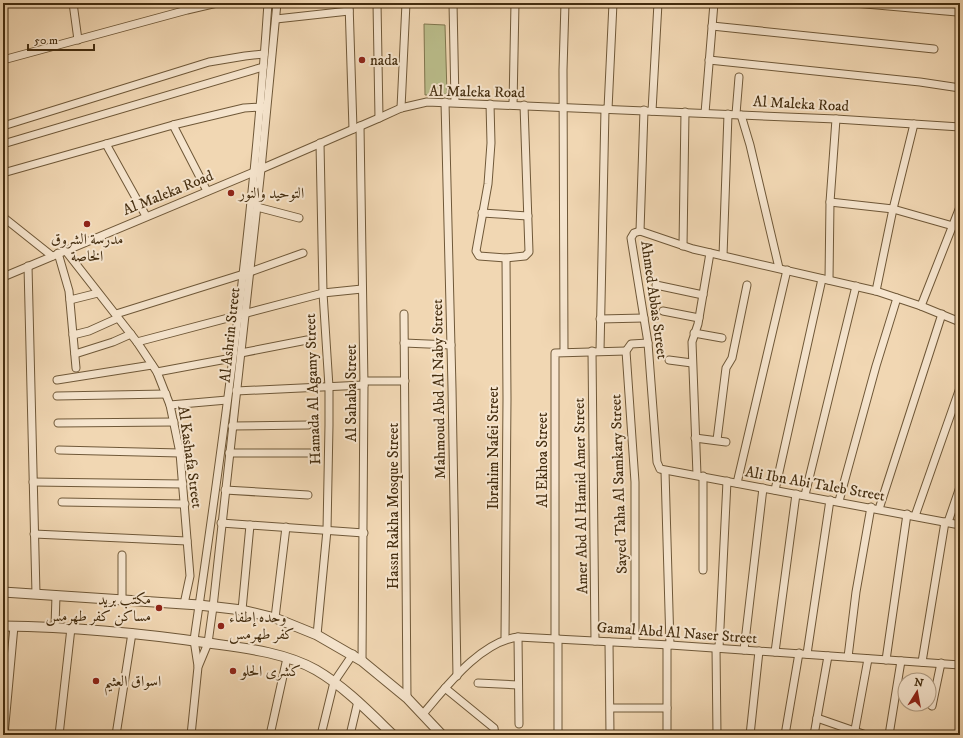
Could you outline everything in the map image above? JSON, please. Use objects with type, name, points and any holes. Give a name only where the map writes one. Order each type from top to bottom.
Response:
[{"type":"street","points":[[72,3],[78,40]]},
{"type":"street","points":[[3,60],[217,3]]},
{"type":"street","name":"Al Ashrin Street","points":[[191,735],[198,667],[194,640],[227,400],[242,275],[268,3]]},
{"type":"street","name":"Al Ashrin Street","points":[[198,667],[208,643],[213,606],[257,208],[276,19],[275,3]]},
{"type":"street","name":"Al Sahaba Street","points":[[349,3],[356,127],[364,383],[362,661]]},
{"type":"street","points":[[377,3],[379,118]]},
{"type":"street","points":[[401,108],[406,3]]},
{"type":"street","points":[[453,3],[455,102]]},
{"type":"street","points":[[513,105],[515,3]]},
{"type":"street","points":[[565,3],[564,352],[626,351],[631,344],[648,343]]},
{"type":"street","name":"Amer Abd Al Hamid Amer Street","points":[[595,641],[596,351],[600,319],[607,109],[613,3]]},
{"type":"street","points":[[652,111],[658,3]]},
{"type":"street","points":[[705,113],[714,3]]},
{"type":"street","points":[[854,3],[957,12]]},
{"type":"street","points":[[276,19],[349,11]]},
{"type":"street","points":[[712,26],[934,49]]},
{"type":"street","points":[[3,126],[209,62],[264,54]]},
{"type":"street","points":[[709,60],[920,82],[960,88]]},
{"type":"street","points":[[3,144],[263,67]]},
{"type":"street","points":[[739,77],[739,114],[750,145],[779,268]]},
{"type":"street","name":"Al Maleka Road","points":[[3,277],[261,169],[401,108],[427,102],[739,114],[960,127]]},
{"type":"street","name":"Mahmoud Abd Al Naby Street","points":[[445,102],[457,676]]},
{"type":"street","points":[[490,104],[490,164],[476,251],[479,256],[506,258],[525,256],[528,254],[524,105]]},
{"type":"street","points":[[3,173],[173,125],[244,108],[259,106],[267,107]]},
{"type":"street","name":"Ahmed Abbas Street","points":[[644,110],[640,231],[634,233],[631,238],[648,343],[657,462],[660,469],[665,471]]},
{"type":"street","points":[[684,246],[685,112]]},
{"type":"street","points":[[723,256],[728,114]]},
{"type":"street","points":[[775,490],[825,279],[836,119]]},
{"type":"street","points":[[876,291],[893,210],[914,124]]},
{"type":"street","points":[[173,125],[207,191]]},
{"type":"street","name":"Hamada Al Agamy Street","points":[[317,635],[327,530],[329,387],[323,293],[320,143]]},
{"type":"street","points":[[106,144],[146,216]]},
{"type":"street","points":[[830,202],[893,210],[953,226]]},
{"type":"street","points":[[921,306],[960,207]]},
{"type":"street","points":[[257,208],[299,218]]},
{"type":"street","points":[[482,213],[528,216]]},
{"type":"street","name":"Al Kashafa Street","points":[[3,216],[59,253],[98,292],[137,342],[157,372],[170,405],[180,453],[190,576],[184,604]]},
{"type":"street","points":[[640,231],[710,253],[876,291],[921,306],[960,322]]},
{"type":"street","points":[[59,253],[70,300],[76,368]]},
{"type":"street","points":[[73,335],[89,331],[117,316],[242,275],[302,253]]},
{"type":"street","points":[[703,570],[700,476],[695,438],[692,338],[699,318],[710,253]]},
{"type":"street","name":"Ibrahim Nafei Street","points":[[505,638],[507,399],[506,258]]},
{"type":"street","points":[[28,266],[36,594]]},
{"type":"street","points":[[737,483],[787,270]]},
{"type":"street","points":[[656,285],[703,295]]},
{"type":"street","points":[[716,440],[726,368],[732,358],[747,285]]},
{"type":"street","points":[[805,495],[856,286]]},
{"type":"street","points":[[137,342],[323,293],[362,289]]},
{"type":"street","points":[[70,300],[98,292]]},
{"type":"street","points":[[839,502],[897,298]]},
{"type":"street","points":[[663,311],[699,318]]},
{"type":"street","name":"Hassn Rakha Mosque Street","points":[[404,314],[407,698]]},
{"type":"street","points":[[879,509],[942,314]]},
{"type":"street","points":[[600,319],[644,318]]},
{"type":"street","points":[[694,333],[722,338]]},
{"type":"street","points":[[75,354],[113,342],[131,334]]},
{"type":"street","points":[[241,353],[307,340]]},
{"type":"street","points":[[404,343],[451,345]]},
{"type":"street","name":"Sayed Taha Al Samkary Street","points":[[626,351],[635,482],[635,643]]},
{"type":"street","name":"Al Ekhoa Street","points":[[557,639],[555,355],[556,352],[564,352]]},
{"type":"street","points":[[157,372],[232,358]]},
{"type":"street","points":[[669,360],[692,363]]},
{"type":"street","points":[[57,380],[152,364]]},
{"type":"street","points":[[236,391],[329,387],[364,383],[405,381]]},
{"type":"street","points":[[915,516],[960,388]]},
{"type":"street","points":[[57,396],[166,394]]},
{"type":"street","points":[[170,405],[227,400]]},
{"type":"street","points":[[58,422],[174,422]]},
{"type":"street","points":[[232,426],[308,425]]},
{"type":"street","points":[[695,438],[726,442]]},
{"type":"street","points":[[59,450],[180,453]]},
{"type":"street","points":[[230,453],[310,453]]},
{"type":"street","points":[[665,471],[669,645],[667,735]]},
{"type":"street","name":"Ali Ibn Abi Taleb Street","points":[[665,471],[871,507],[960,525]]},
{"type":"street","points":[[717,735],[717,648],[727,481]]},
{"type":"street","points":[[33,482],[183,484]]},
{"type":"street","points":[[922,662],[946,522],[960,487]]},
{"type":"street","points":[[744,650],[763,488]]},
{"type":"street","points":[[225,490],[308,495]]},
{"type":"street","points":[[775,652],[796,494]]},
{"type":"street","points":[[807,654],[830,500]]},
{"type":"street","points":[[62,502],[185,504]]},
{"type":"street","points":[[848,657],[856,592],[871,507]]},
{"type":"street","points":[[886,660],[908,514]]},
{"type":"street","points":[[222,524],[364,533]]},
{"type":"street","points":[[242,610],[250,525]]},
{"type":"street","points":[[275,618],[286,527]]},
{"type":"street","points":[[34,534],[188,541]]},
{"type":"street","points":[[122,555],[122,599]]},
{"type":"street","points":[[3,592],[213,606],[242,610],[275,618],[317,635],[353,654],[407,698],[442,735]]},
{"type":"street","points":[[54,627],[56,595]]},
{"type":"street","points":[[3,626],[54,627],[132,633],[235,646],[287,658],[315,670],[334,682],[358,701],[388,733]]},
{"type":"street","points":[[4,735],[14,626]]},
{"type":"street","points":[[60,735],[71,628]]},
{"type":"street","points":[[116,735],[132,633]]},
{"type":"street","points":[[518,637],[519,724]]},
{"type":"street","name":"Gamal Abd Al Naser Street","points":[[423,714],[445,688],[484,650],[505,638],[518,637],[669,645],[960,665]]},
{"type":"street","points":[[557,639],[558,735]]},
{"type":"street","points":[[609,642],[611,708],[610,735]]},
{"type":"street","points":[[750,735],[759,651]]},
{"type":"street","points":[[321,735],[334,682],[353,654]]},
{"type":"street","points":[[785,735],[799,654]]},
{"type":"street","points":[[814,735],[828,656]]},
{"type":"street","points":[[270,735],[287,658]]},
{"type":"street","points":[[854,733],[868,659]]},
{"type":"street","points":[[889,735],[902,661]]},
{"type":"street","points":[[937,683],[941,664]]},
{"type":"street","points":[[478,683],[518,685]]},
{"type":"street","points":[[445,688],[494,728],[495,735]]},
{"type":"street","points":[[350,735],[358,701]]},
{"type":"street","points":[[611,708],[667,708]]},
{"type":"street","points":[[817,718],[854,733],[866,735]]},
{"type":"green space","points":[[424,24],[445,25],[447,94],[425,95]]},
{"type":"place","name":"nada","points":[[362,60]]},
{"type":"place","name":"التوحيد والنور","points":[[231,193]]},
{"type":"place","name":"مدرسة الشروق الخاصة","points":[[87,224]]},
{"type":"place","name":"مكتب بريد مساكن كفر طهرمس","points":[[159,608]]},
{"type":"place","name":"وحده إطفاء كفر طهرمس","points":[[221,626]]},
{"type":"place","name":"كشرى الحلو","points":[[233,671]]},
{"type":"place","name":"اسواق العثيم","points":[[96,681]]}]
